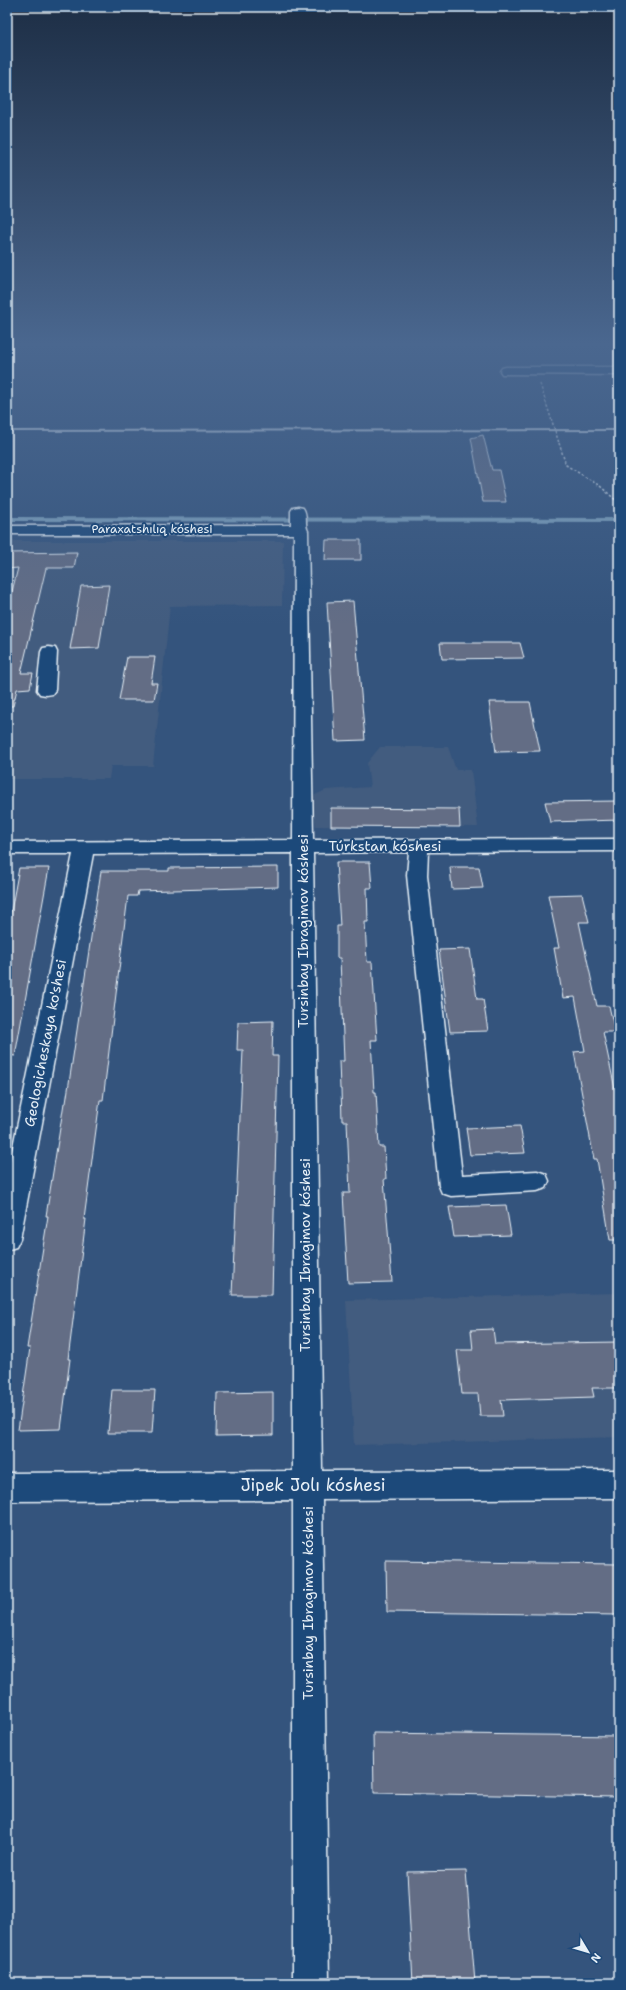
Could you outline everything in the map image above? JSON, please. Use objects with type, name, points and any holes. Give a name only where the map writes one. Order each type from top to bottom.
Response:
[{"type":"street","name":"Paraxatshılıq kóshesi","points":[[7,530],[298,520]]},
{"type":"street","name":"Tursinbay Ibragimov kóshesi","points":[[298,520],[301,531],[311,1983]]},
{"type":"street","points":[[46,690],[49,652]]},
{"type":"street","name":"Túrkstan kóshesi","points":[[7,848],[619,845]]},
{"type":"street","points":[[419,846],[417,875],[451,1186],[537,1180]]},
{"type":"street","name":"Geologicheskaya ko'shesi","points":[[7,1239],[84,847]]},
{"type":"street","name":"Jipek Jolı kóshesi","points":[[7,1487],[619,1484]]},
{"type":"path","points":[[558,439],[566,465],[600,486],[619,503]]},
{"type":"shaded area","points":[[7,541],[283,541],[282,605],[170,606],[153,766],[111,766],[109,779],[7,779],[7,722],[12,702],[7,701]]},
{"type":"shaded area","points":[[380,747],[448,747],[456,770],[471,770],[478,827],[316,826],[311,797],[326,790],[370,787],[367,763]]},
{"type":"shaded area","points":[[619,1293],[619,1437],[354,1445],[346,1300]]},
{"type":"building","points":[[471,439],[484,439],[492,470],[499,470],[506,502],[483,502]]},
{"type":"building","points":[[326,540],[361,540],[361,560],[325,560]]},
{"type":"building","points":[[77,552],[74,568],[46,568],[21,673],[33,673],[30,688],[17,689],[13,706],[7,706],[7,611],[18,568],[7,569],[7,553]]},
{"type":"building","points":[[109,585],[99,648],[70,649],[81,586]]},
{"type":"building","points":[[353,601],[365,740],[335,741],[327,602]]},
{"type":"building","points":[[440,643],[520,643],[524,658],[442,659]]},
{"type":"building","points":[[127,657],[155,657],[151,683],[157,683],[154,700],[119,700]]},
{"type":"building","points":[[489,702],[530,702],[540,751],[496,752]]},
{"type":"building","points":[[617,801],[619,820],[550,822],[545,802]]},
{"type":"building","points":[[331,808],[459,809],[460,827],[331,826]]},
{"type":"building","points":[[336,862],[370,862],[372,888],[367,888],[368,922],[365,922],[367,962],[372,962],[377,1040],[371,1040],[379,1147],[384,1147],[386,1179],[384,1179],[392,1282],[348,1283],[343,1193],[350,1193],[347,1121],[342,1121],[340,1089],[339,1061],[344,1061],[340,958],[337,958],[337,926],[340,926]]},
{"type":"building","points":[[278,867],[278,887],[138,891],[137,896],[128,896],[103,1100],[100,1100],[84,1219],[86,1219],[68,1359],[70,1359],[61,1429],[18,1430],[30,1348],[27,1348],[48,1216],[46,1216],[64,1103],[66,1103],[101,871],[169,871],[169,868]]},
{"type":"building","points":[[450,867],[479,867],[483,888],[452,889]]},
{"type":"building","points":[[19,868],[49,868],[15,1056],[7,1055],[7,933]]},
{"type":"building","points":[[582,894],[589,922],[579,922],[597,1006],[609,1006],[615,1032],[603,1032],[619,1108],[619,1240],[610,1240],[597,1159],[594,1159],[574,1052],[585,1051],[575,997],[563,998],[554,948],[559,948],[548,895]]},
{"type":"building","points":[[470,949],[477,999],[483,999],[488,1031],[450,1032],[439,950]]},
{"type":"building","points":[[273,1021],[272,1056],[278,1056],[272,1295],[232,1295],[243,1050],[237,1050],[238,1022]]},
{"type":"building","points":[[520,1126],[525,1153],[470,1155],[466,1128]]},
{"type":"building","points":[[506,1205],[511,1235],[454,1237],[449,1207]]},
{"type":"building","points":[[493,1329],[495,1344],[619,1342],[619,1388],[592,1388],[594,1397],[501,1400],[503,1416],[480,1416],[478,1394],[462,1394],[457,1350],[473,1350],[471,1330]]},
{"type":"building","points":[[112,1390],[155,1390],[152,1433],[108,1433]]},
{"type":"building","points":[[273,1392],[273,1435],[216,1436],[217,1393]]},
{"type":"building","points":[[386,1561],[619,1564],[619,1615],[387,1612]]},
{"type":"building","points":[[373,1733],[619,1736],[619,1797],[374,1793]]},
{"type":"building","points":[[466,1871],[475,1983],[413,1983],[407,1872]]},
{"type":"waterway","points":[[7,519],[619,520]]}]
